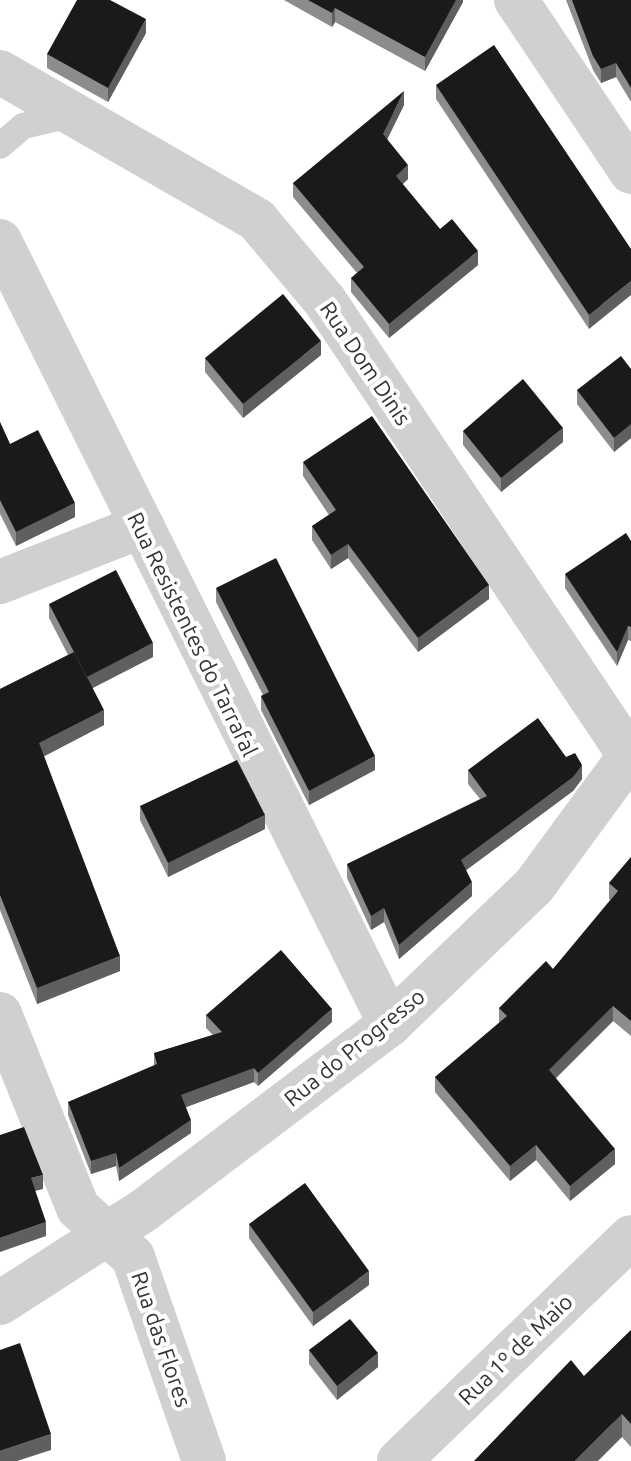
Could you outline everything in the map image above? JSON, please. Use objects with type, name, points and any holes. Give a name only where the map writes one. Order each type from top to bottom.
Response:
[{"type":"street","points":[[516,0],[631,172]]},
{"type":"street","name":"Rua Dom Dinis","points":[[0,72],[257,220],[325,301],[630,756]]},
{"type":"street","name":"Rua Resistentes do Tarrafal","points":[[0,241],[390,1024]]},
{"type":"street","points":[[0,582],[142,526]]},
{"type":"street","name":"Rua do Progresso","points":[[0,1303],[109,1236],[390,1024],[534,886],[630,756]]},
{"type":"street","name":"Rua das Flores","points":[[0,1014],[78,1208],[133,1257],[204,1461]]},
{"type":"street","name":"Rua 1º de Maio","points":[[399,1461],[631,1237]]},
{"type":"lane","points":[[0,146],[23,126],[75,114]]},
{"type":"building","points":[[77,0],[110,0],[146,19],[108,88],[47,54]]},
{"type":"building","points":[[308,0],[456,0],[425,57],[335,8],[332,13]]},
{"type":"building","points":[[572,0],[631,0],[631,88],[616,63],[601,69]]},
{"type":"building","points":[[494,45],[631,249],[631,281],[589,315],[436,85]]},
{"type":"building","points":[[404,91],[383,134],[408,165],[396,176],[440,229],[452,219],[478,251],[389,324],[351,278],[364,267],[293,183]]},
{"type":"building","points":[[283,294],[321,341],[243,404],[205,358]]},
{"type":"building","points":[[621,356],[631,369],[631,424],[614,438],[577,390]]},
{"type":"building","points":[[523,379],[563,428],[501,478],[463,431]]},
{"type":"building","points":[[372,416],[489,585],[418,638],[348,544],[331,555],[312,526],[336,510],[303,462]]},
{"type":"building","points":[[0,422],[10,444],[38,430],[75,503],[16,532],[0,500]]},
{"type":"building","points":[[626,533],[631,541],[631,627],[628,626],[617,652],[565,574]]},
{"type":"building","points":[[276,558],[375,756],[309,791],[261,696],[269,692],[216,588]]},
{"type":"building","points":[[116,570],[153,643],[87,677],[49,604]]},
{"type":"building","points":[[74,652],[104,710],[39,743],[120,956],[37,988],[0,895],[0,689]]},
{"type":"building","points":[[538,718],[566,757],[575,753],[582,765],[573,777],[461,860],[472,882],[399,945],[384,908],[371,916],[347,864],[487,796],[468,770]]},
{"type":"building","points":[[237,760],[265,815],[168,863],[140,806]]},
{"type":"building","points":[[631,857],[631,1021],[613,1006],[549,1070],[615,1149],[570,1186],[536,1145],[510,1166],[435,1077],[507,1016],[499,1008],[546,961],[553,969],[618,891],[609,883]]},
{"type":"building","points":[[281,950],[332,1009],[258,1073],[254,1068],[181,1095],[191,1120],[119,1168],[116,1153],[91,1161],[68,1102],[157,1064],[154,1053],[222,1032],[206,1015]]},
{"type":"building","points":[[24,1127],[43,1175],[31,1178],[46,1222],[0,1238],[0,1135]]},
{"type":"building","points":[[305,1183],[369,1271],[313,1312],[249,1224]]},
{"type":"building","points":[[350,1319],[378,1353],[337,1386],[309,1350]]},
{"type":"building","points":[[631,1330],[631,1424],[622,1414],[575,1461],[474,1461],[571,1360],[584,1376]]},
{"type":"building","points":[[20,1343],[51,1434],[0,1451],[0,1350]]}]
